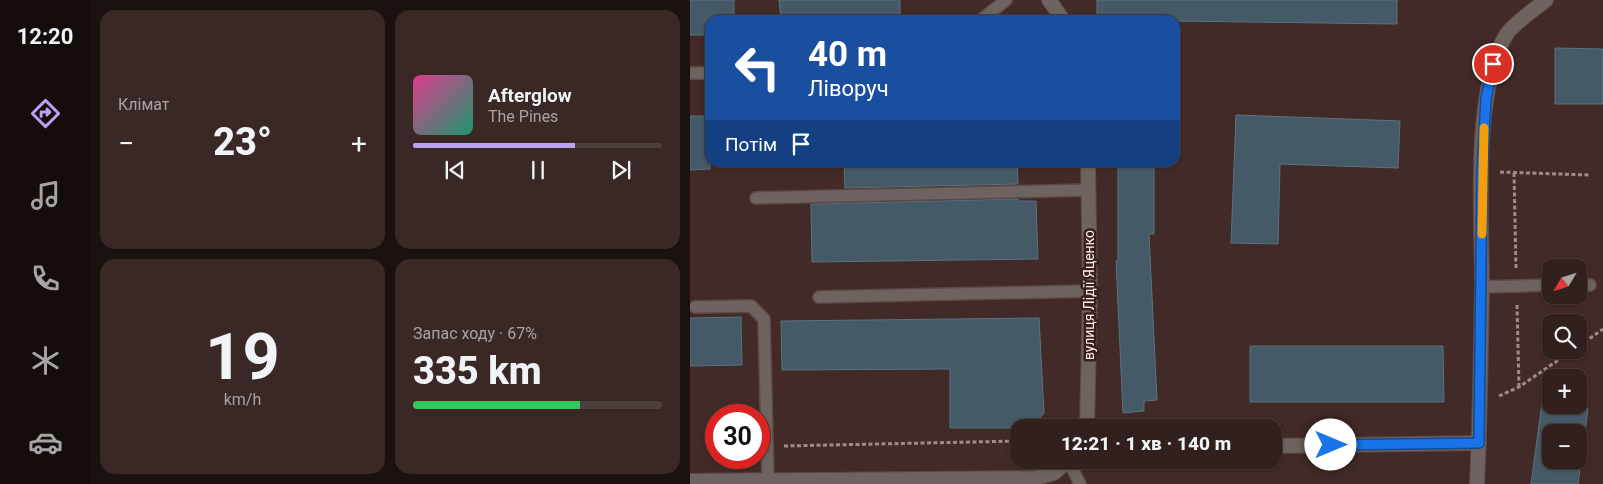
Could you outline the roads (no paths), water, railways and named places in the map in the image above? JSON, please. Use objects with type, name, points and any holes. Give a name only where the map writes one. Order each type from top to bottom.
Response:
[{"type":"street","points":[[1048,0],[1059,15]]},
{"type":"street","points":[[1477,484],[1481,404],[1482,171],[1486,99],[1493,64],[1507,34],[1546,0]]},
{"type":"street","name":"вулиця Лідії Яценко","points":[[1088,167],[1089,419]]},
{"type":"street","points":[[1282,446],[1479,443]]},
{"type":"street","points":[[690,481],[870,482],[1036,478],[1054,473],[1059,469]]},
{"type":"lane","points":[[986,15],[1006,0]]},
{"type":"lane","points":[[690,73],[705,73]]},
{"type":"lane","points":[[756,198],[1089,190]]},
{"type":"lane","points":[[1482,287],[1542,285]]},
{"type":"lane","points":[[819,297],[1090,291]]},
{"type":"lane","points":[[695,307],[751,306],[764,319],[768,480]]},
{"type":"lane","points":[[1073,469],[1080,484]]}]
